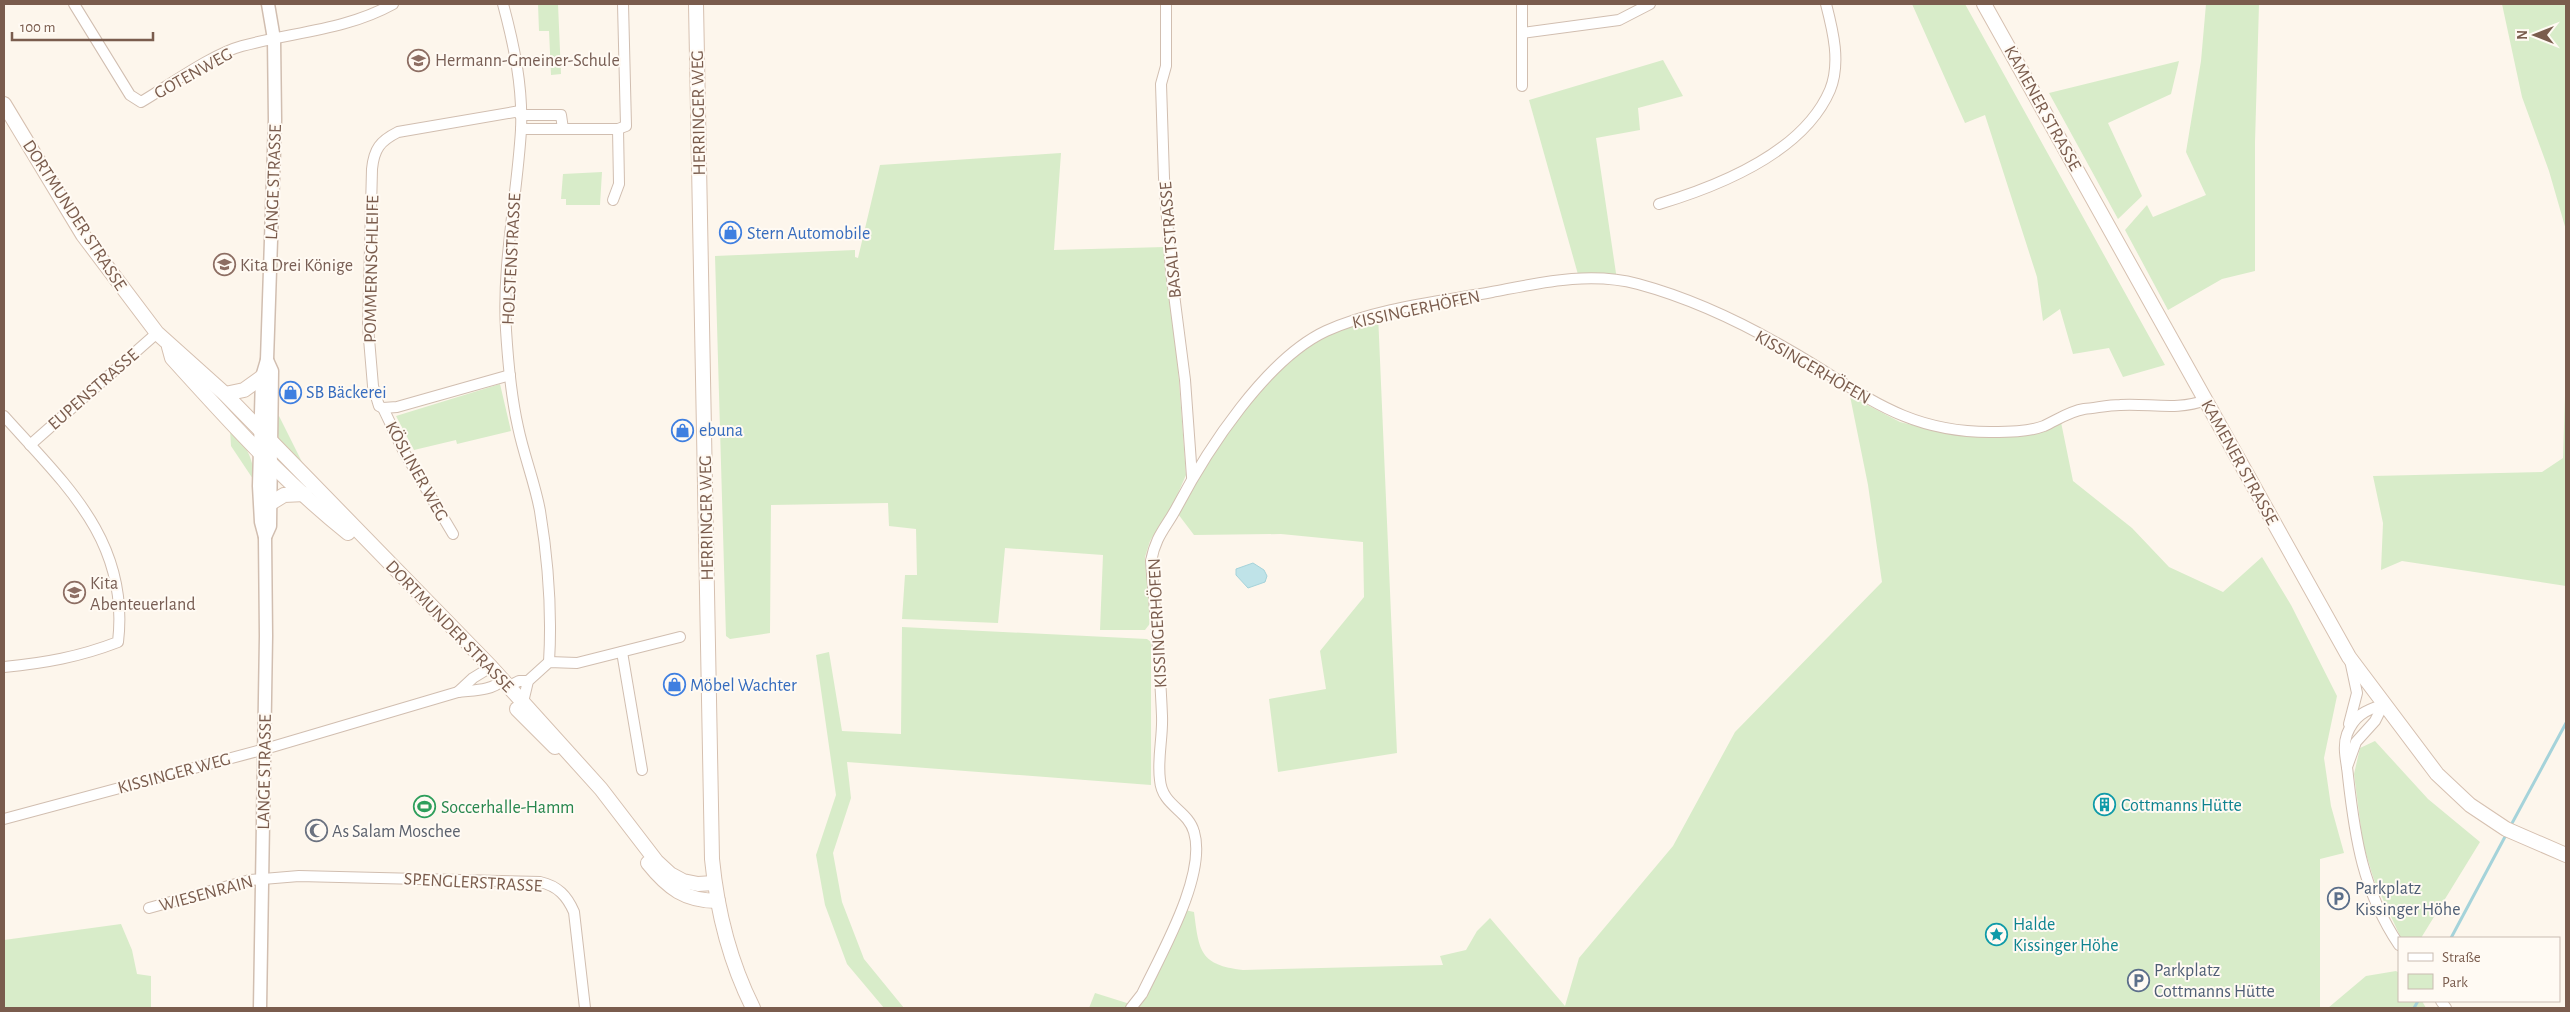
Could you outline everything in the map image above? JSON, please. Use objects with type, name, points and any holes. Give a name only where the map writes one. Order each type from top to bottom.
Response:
[{"type":"main road","name":"HERRINGER WEG","points":[[696,4],[714,883]]},
{"type":"main road","name":"KAMENER STRASSE","points":[[1984,4],[2349,657],[2383,706],[2437,774],[2470,805],[2492,822],[2566,855]]},
{"type":"main road","name":"DORTMUNDER STRASSE","points":[[4,104],[94,252],[169,346],[178,350],[261,431],[272,461],[305,494],[352,535],[487,669],[523,702],[601,789],[657,862],[670,874],[684,881],[698,884],[714,883]]},
{"type":"main road","name":"DORTMUNDER STRASSE","points":[[169,346],[172,358],[266,446],[487,669]]},
{"type":"main road","points":[[225,394],[244,390],[262,377]]},
{"type":"main road","points":[[271,503],[284,495],[305,494]]},
{"type":"main road","name":"DORTMUNDER STRASSE","points":[[503,684],[607,809],[660,879],[685,897],[718,901]]},
{"type":"main road","points":[[714,883],[726,940],[753,1008]]},
{"type":"street","name":"GOTENWEG","points":[[74,4],[130,95],[141,102],[240,46],[274,39]]},
{"type":"street","name":"LANGE STRASSE","points":[[261,431],[262,377],[267,360],[274,198],[274,39],[268,4]]},
{"type":"street","points":[[274,39],[335,27],[373,15],[394,4]]},
{"type":"street","name":"HOLSTENSTRASSE","points":[[503,4],[513,40],[518,74],[521,129],[506,282],[510,375],[518,427],[540,511],[550,638],[549,662]]},
{"type":"street","points":[[521,129],[618,129],[626,126],[623,4]]},
{"type":"street","name":"BASALTSTRASSE","points":[[1166,4],[1166,66],[1161,84],[1164,178],[1171,271],[1185,380],[1192,477]]},
{"type":"street","points":[[1522,4],[1522,86]]},
{"type":"street","points":[[1522,33],[1619,20],[1650,4]]},
{"type":"street","points":[[1659,204],[1725,181],[1756,164],[1803,129],[1818,111],[1830,89],[1835,66],[1835,46],[1826,4]]},
{"type":"street","name":"POMMERNSCHLEIFE","points":[[383,408],[376,400],[373,386],[368,327],[372,169],[374,154],[378,145],[384,139],[398,132],[520,113],[561,115],[563,129]]},
{"type":"street","points":[[613,200],[619,184],[618,129]]},
{"type":"street","name":"KISSINGERHÖFEN","points":[[1131,1008],[1142,994],[1187,898],[1194,873],[1196,845],[1194,831],[1190,822],[1166,799],[1161,790],[1159,778],[1162,717],[1151,561],[1155,540],[1176,510],[1192,477],[1208,452],[1266,379],[1292,353],[1322,332],[1396,310],[1579,278],[1603,278],[1638,284],[1719,315],[1792,351],[1896,414],[1940,428],[1988,432],[2014,431],[2041,427],[2077,410],[2121,404],[2185,405],[2205,400]]},
{"type":"street","name":"EUPENSTRASSE","points":[[30,445],[157,333]]},
{"type":"street","name":"LANGE STRASSE","points":[[260,1008],[265,749],[265,536],[261,522],[272,371],[267,360]]},
{"type":"street","points":[[383,408],[426,400],[510,375]]},
{"type":"street","name":"KÖSLINER WEG","points":[[383,408],[403,450],[452,534]]},
{"type":"street","points":[[4,416],[77,498],[96,525],[106,547],[115,577],[118,636],[118,642],[88,653],[48,663],[4,667]]},
{"type":"street","name":"LANGE STRASSE","points":[[265,536],[270,526],[272,461]]},
{"type":"street","points":[[549,662],[577,663],[680,637]]},
{"type":"street","points":[[622,652],[642,770]]},
{"type":"street","points":[[2349,657],[2357,693],[2344,744],[2359,853],[2369,891],[2387,927],[2398,944]]},
{"type":"street","name":"KISSINGER WEG","points":[[4,819],[265,749],[458,692],[520,680],[528,681],[549,662]]},
{"type":"street","name":"KISSINGER WEG","points":[[458,692],[473,678],[487,669]]},
{"type":"street","points":[[523,702],[528,681]]},
{"type":"street","points":[[2347,735],[2362,712],[2383,706]]},
{"type":"street","points":[[2347,767],[2356,742],[2375,721],[2383,706]]},
{"type":"street","name":"SPENGLERSTRASSE","points":[[262,878],[299,876],[533,880],[553,886],[565,895],[574,912],[585,1008]]},
{"type":"street","name":"WIESENRAIN","points":[[149,908],[262,878]]},
{"type":"green space","points":[[538,4],[558,4],[561,74],[551,75],[549,31],[539,31]]},
{"type":"green space","points":[[1912,4],[1965,4],[2165,365],[2123,377],[2109,348],[2073,354],[2060,309],[2043,321],[2037,277],[1985,115],[1965,123]]},
{"type":"green space","points":[[2206,4],[2259,4],[2255,142],[2255,271],[2222,279],[2168,310],[2125,230],[2147,205],[2153,217],[2206,195],[2186,152],[2201,61]]},
{"type":"green space","points":[[2502,4],[2566,4],[2566,230],[2549,171],[2522,97]]},
{"type":"green space","points":[[1663,60],[1683,96],[1638,108],[1640,130],[1596,138],[1617,280],[1579,278],[1529,100]]},
{"type":"green space","points":[[2179,61],[2171,94],[2108,123],[2142,196],[2118,219],[2049,93]]},
{"type":"green space","points":[[1061,153],[1054,250],[1165,247],[1176,341],[1186,475],[1172,507],[1150,541],[1145,557],[1152,621],[1145,630],[1100,630],[1103,555],[1005,548],[998,623],[902,619],[905,575],[917,575],[916,529],[889,526],[888,503],[771,505],[770,633],[730,639],[726,636],[715,256],[855,250],[855,257],[858,258],[880,165]]},
{"type":"green space","points":[[602,172],[600,205],[566,205],[566,199],[561,199],[563,174]]},
{"type":"green space","points":[[1378,314],[1397,753],[1278,772],[1269,699],[1326,689],[1320,651],[1364,597],[1363,542],[1281,534],[1194,535],[1175,510],[1245,403],[1308,341]]},
{"type":"green space","points":[[2566,365],[2566,586],[2402,561],[2381,570],[2383,523],[2373,476],[2542,472],[2563,458]]},
{"type":"green space","points":[[500,384],[511,431],[457,444],[456,440],[414,450],[396,416]]},
{"type":"green space","points":[[1850,396],[1900,422],[1933,430],[1975,435],[2061,422],[2073,481],[2132,528],[2169,567],[2223,592],[2262,557],[2291,605],[2337,696],[2324,758],[2331,806],[2344,853],[2320,859],[2320,1008],[1137,1008],[1185,910],[1194,912],[1200,946],[1204,954],[1218,964],[1243,970],[1443,965],[1440,956],[1466,950],[1477,931],[1490,918],[1565,1006],[1579,958],[1673,846],[1735,732],[1882,582],[1868,485]]},
{"type":"green space","points":[[279,416],[302,462],[300,463],[279,439],[275,418]]},
{"type":"green space","points":[[230,430],[248,453],[253,466],[255,482],[231,446]]},
{"type":"green space","points":[[902,627],[1147,639],[1151,642],[1151,785],[847,762],[851,798],[833,853],[842,902],[864,959],[904,1008],[884,1008],[847,964],[825,905],[816,855],[836,795],[816,655],[829,652],[842,731],[901,734]]},
{"type":"green space","points":[[2375,741],[2428,799],[2480,842],[2422,937],[2401,937],[2374,880],[2363,844],[2354,774],[2360,748]]},
{"type":"green space","points":[[121,924],[132,950],[137,974],[151,976],[151,1008],[4,1008],[4,940]]},
{"type":"green space","points":[[2396,971],[2398,972],[2398,1002],[2423,1002],[2426,1008],[2328,1008],[2366,976]]},
{"type":"green space","points":[[1095,993],[1130,1004],[1126,1008],[1089,1008]]},
{"type":"water","points":[[1253,563],[1264,570],[1267,576],[1265,582],[1248,588],[1236,575],[1236,569]]},
{"type":"waterway","points":[[2510,827],[2566,723]]},
{"type":"waterway","points":[[2452,937],[2507,833]]},
{"type":"waterway","points":[[2414,1008],[2417,1002]]},
{"type":"place","name":"Hermann-Gmeiner-Schule","points":[[419,60]]},
{"type":"place","name":"Stern Automobile","points":[[731,233]]},
{"type":"place","name":"Kita Drei Könige","points":[[224,265]]},
{"type":"place","name":"SB Bäckerei","points":[[290,392]]},
{"type":"place","name":"ebuna","points":[[683,430]]},
{"type":"place","name":"Kita Abenteuerland","points":[[74,593]]},
{"type":"place","name":"Möbel Wachter","points":[[674,685]]},
{"type":"place","name":"Cottmanns Hütte","points":[[2105,805]]},
{"type":"place","name":"Soccerhalle-Hamm","points":[[425,807]]},
{"type":"place","name":"As Salam Moschee","points":[[316,831]]},
{"type":"place","name":"Parkplatz Kissinger Höhe","points":[[2339,898]]},
{"type":"place","name":"Halde Kissinger Höhe","points":[[1997,934]]},
{"type":"place","name":"Parkplatz Cottmanns Hütte","points":[[2138,980]]}]
